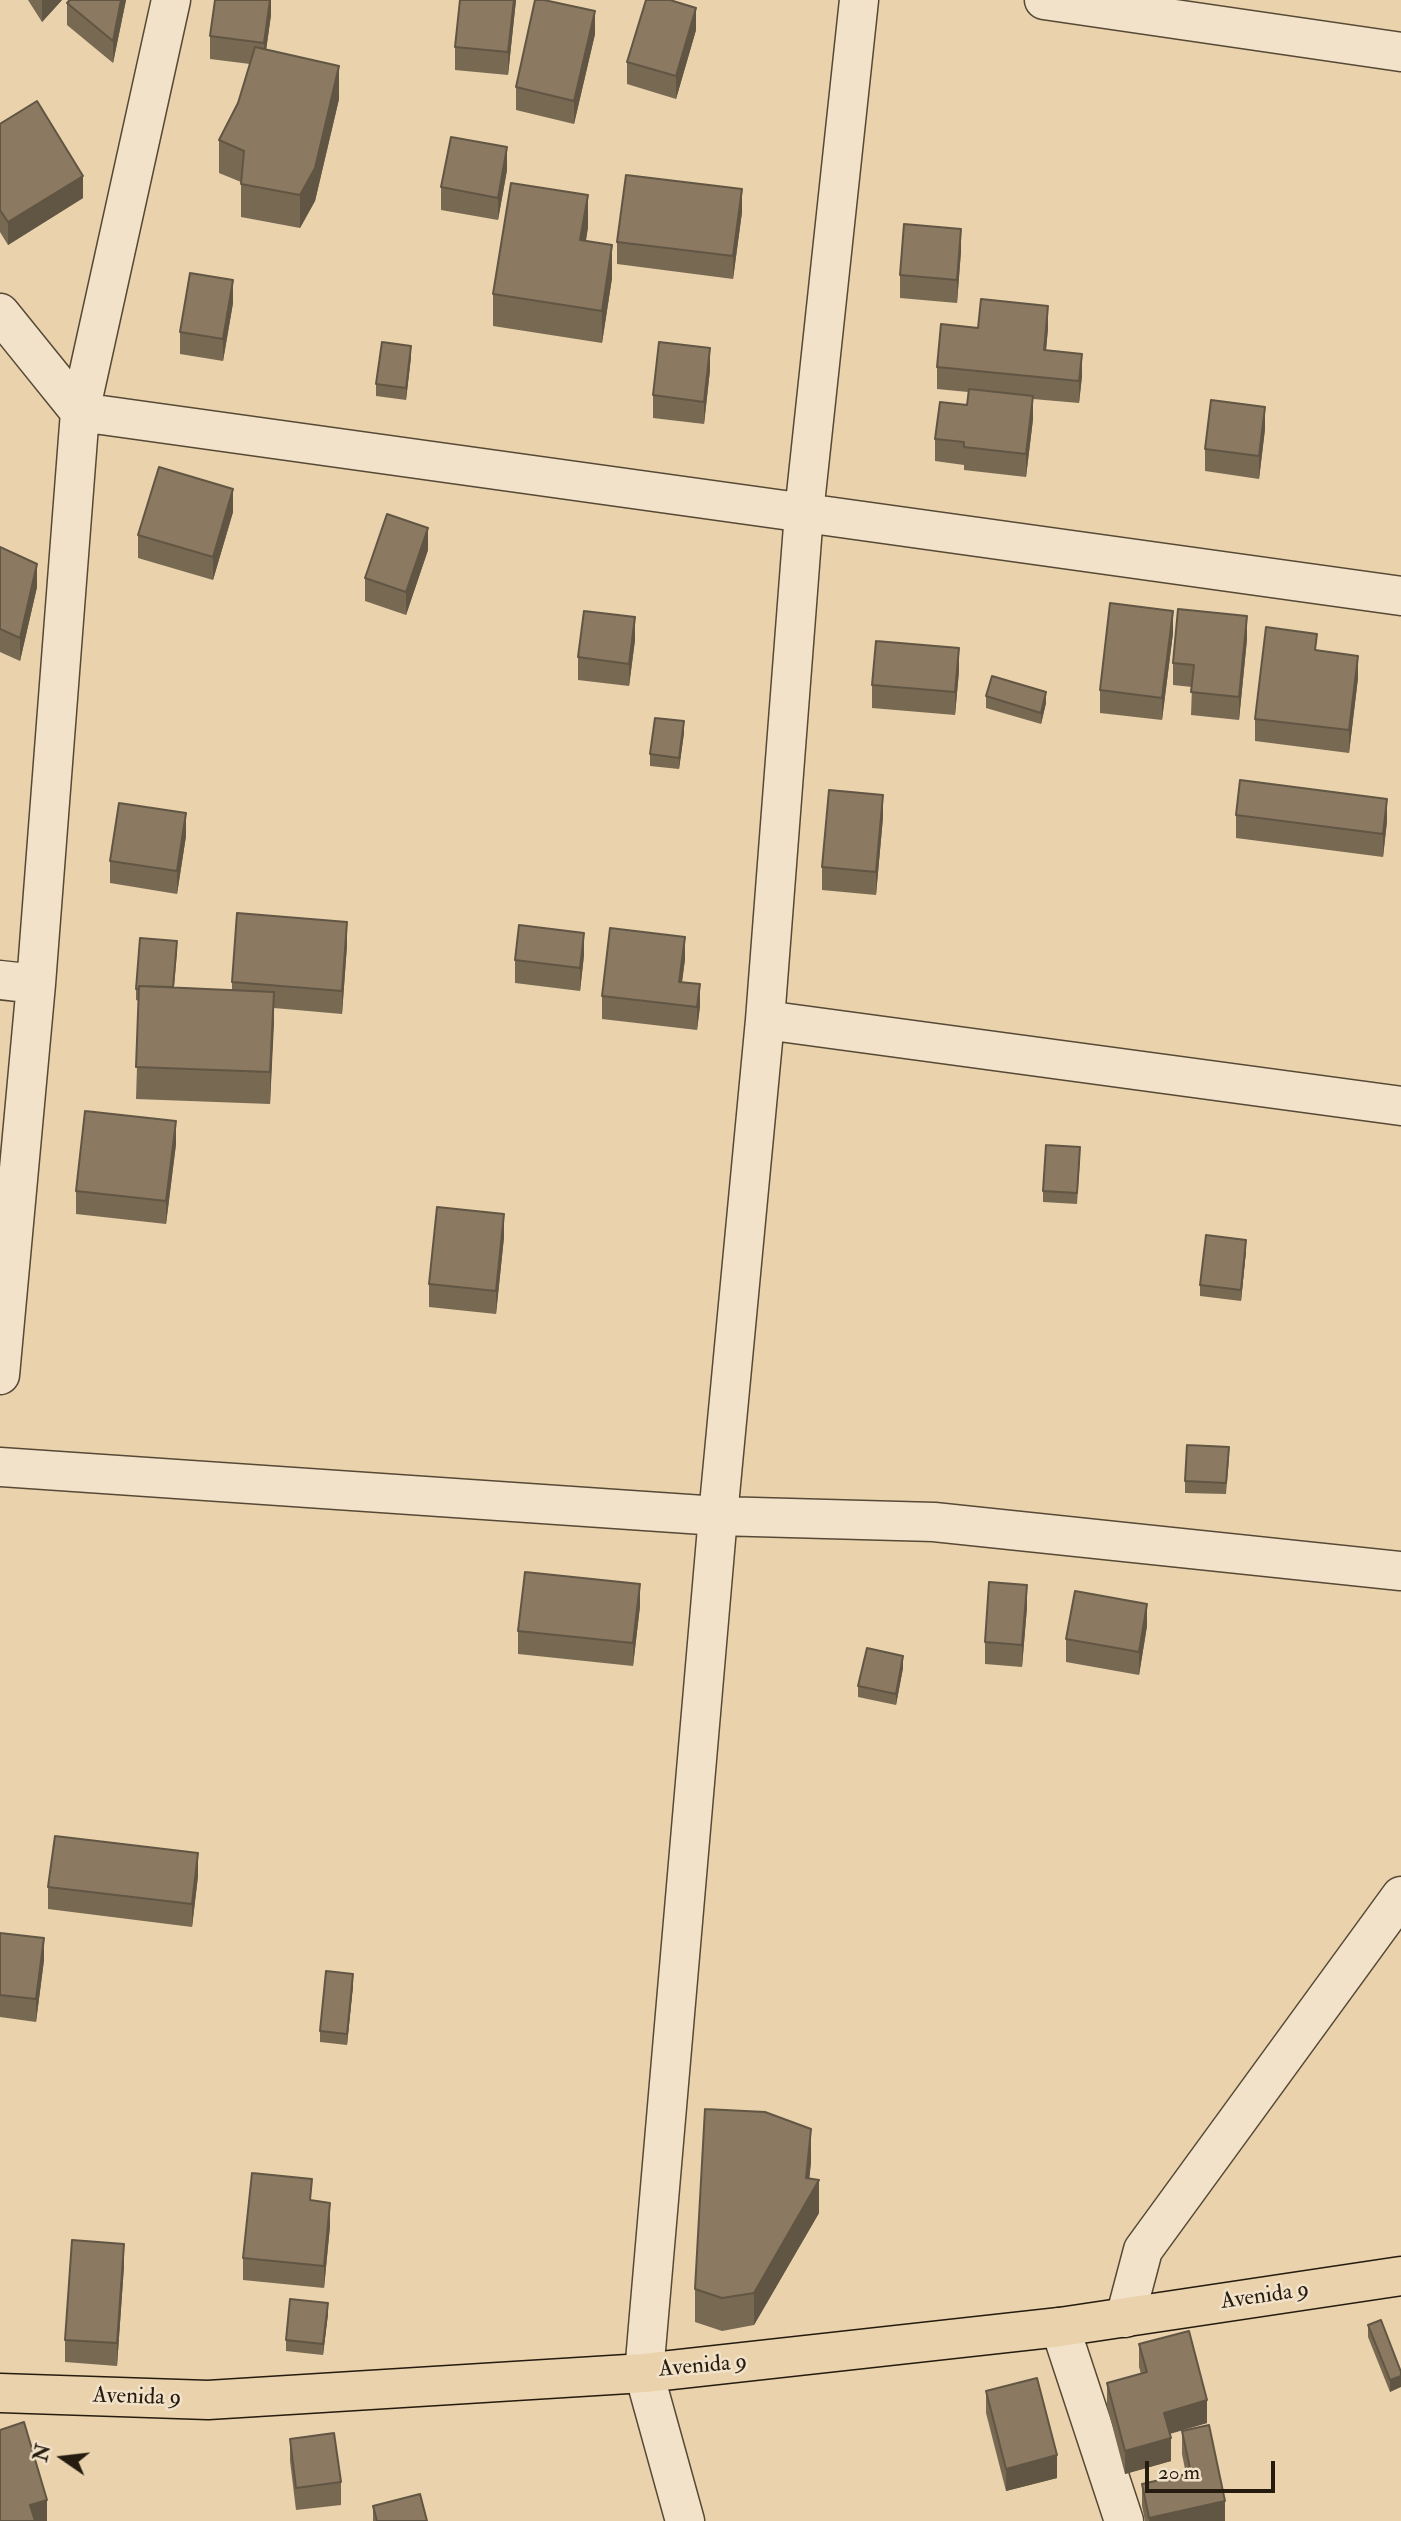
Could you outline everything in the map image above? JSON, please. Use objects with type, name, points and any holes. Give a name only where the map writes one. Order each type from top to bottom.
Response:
[{"type":"main road","name":"Avenida 9","points":[[0,2393],[208,2400],[643,2373],[1060,2327],[1401,2276]]},
{"type":"street","points":[[0,1375],[18,982],[80,412],[171,0]]},
{"type":"street","points":[[685,2521],[643,2373],[718,1516],[765,1020],[804,513],[859,0]]},
{"type":"street","points":[[1044,0],[1401,52]]},
{"type":"street","points":[[0,313],[80,412],[1401,596]]},
{"type":"street","points":[[765,1020],[1401,1106]]},
{"type":"street","points":[[0,1467],[718,1516],[934,1522],[1401,1571]]},
{"type":"street","points":[[1125,2318],[1143,2250],[1401,1896]]},
{"type":"street","points":[[1060,2327],[1124,2521]]},
{"type":"building","points":[[70,0],[121,0],[113,41],[67,3]]},
{"type":"building","points":[[215,0],[270,0],[264,43],[210,36]]},
{"type":"building","points":[[460,0],[514,0],[508,52],[455,47]]},
{"type":"building","points":[[535,0],[595,11],[574,101],[516,87]]},
{"type":"building","points":[[646,0],[670,0],[696,8],[676,76],[627,62]]},
{"type":"building","points":[[255,47],[339,66],[315,168],[300,195],[241,184],[244,151],[219,140],[238,103]]},
{"type":"building","points":[[37,101],[83,176],[8,222],[0,210],[0,124]]},
{"type":"building","points":[[451,137],[507,147],[498,198],[441,187]]},
{"type":"building","points":[[626,175],[742,189],[733,256],[617,242]]},
{"type":"building","points":[[511,183],[588,195],[580,240],[612,245],[602,311],[493,294]]},
{"type":"building","points":[[904,224],[961,229],[957,280],[900,275]]},
{"type":"building","points":[[190,273],[233,280],[223,339],[180,332]]},
{"type":"building","points":[[981,299],[1048,306],[1044,350],[1082,354],[1079,381],[937,367],[941,324],[978,328]]},
{"type":"building","points":[[382,342],[411,346],[406,388],[376,384]]},
{"type":"building","points":[[659,342],[710,348],[704,402],[653,395]]},
{"type":"building","points":[[969,389],[1033,396],[1026,454],[964,447],[964,442],[935,439],[940,402],[967,405]]},
{"type":"building","points":[[1211,400],[1265,407],[1259,456],[1205,449]]},
{"type":"building","points":[[159,467],[233,489],[213,557],[138,535]]},
{"type":"building","points":[[387,514],[428,528],[406,592],[365,578]]},
{"type":"building","points":[[0,547],[37,564],[20,638],[0,629]]},
{"type":"building","points":[[1110,603],[1173,611],[1162,698],[1100,690]]},
{"type":"building","points":[[1178,609],[1247,616],[1239,697],[1191,692],[1194,665],[1173,663]]},
{"type":"building","points":[[584,611],[635,617],[629,664],[578,657]]},
{"type":"building","points":[[1266,627],[1317,634],[1315,650],[1358,656],[1349,730],[1255,719]]},
{"type":"building","points":[[876,641],[959,648],[955,692],[872,685]]},
{"type":"building","points":[[992,676],[1046,692],[1041,713],[986,696]]},
{"type":"building","points":[[655,718],[684,721],[679,758],[650,754]]},
{"type":"building","points":[[1240,780],[1387,799],[1383,834],[1236,815]]},
{"type":"building","points":[[829,790],[883,795],[876,872],[822,867]]},
{"type":"building","points":[[119,803],[186,813],[177,871],[110,861]]},
{"type":"building","points":[[237,913],[347,922],[342,991],[232,982]]},
{"type":"building","points":[[519,925],[584,933],[580,968],[515,960]]},
{"type":"building","points":[[610,928],[685,937],[679,982],[700,984],[697,1007],[602,996]]},
{"type":"building","points":[[140,938],[177,941],[173,987],[139,986],[139,989],[136,989]]},
{"type":"building","points":[[139,986],[274,992],[270,1072],[136,1067]]},
{"type":"building","points":[[85,1111],[176,1121],[166,1201],[76,1191]]},
{"type":"building","points":[[1046,1145],[1080,1147],[1077,1193],[1043,1191]]},
{"type":"building","points":[[437,1207],[504,1214],[496,1291],[429,1284]]},
{"type":"building","points":[[1206,1235],[1246,1240],[1241,1290],[1200,1285]]},
{"type":"building","points":[[1187,1445],[1229,1447],[1226,1483],[1185,1481]]},
{"type":"building","points":[[525,1572],[640,1584],[633,1643],[518,1631]]},
{"type":"building","points":[[989,1582],[1027,1585],[1022,1645],[985,1642]]},
{"type":"building","points":[[1075,1591],[1147,1604],[1139,1652],[1066,1639]]},
{"type":"building","points":[[867,1648],[903,1656],[896,1694],[858,1686]]},
{"type":"building","points":[[55,1836],[198,1853],[192,1904],[48,1887]]},
{"type":"building","points":[[0,1933],[44,1938],[36,1999],[0,1995]]},
{"type":"building","points":[[326,1971],[353,1974],[347,2034],[320,2031]]},
{"type":"building","points":[[705,2109],[765,2112],[811,2129],[806,2178],[819,2180],[754,2293],[722,2298],[695,2289]]},
{"type":"building","points":[[252,2173],[312,2179],[310,2200],[330,2203],[324,2266],[243,2258]]},
{"type":"building","points":[[72,2240],[124,2244],[117,2343],[65,2340]]},
{"type":"building","points":[[290,2299],[328,2303],[323,2344],[286,2340]]},
{"type":"building","points":[[1381,2320],[1401,2372],[1401,2376],[1390,2380],[1368,2325]]},
{"type":"building","points":[[1189,2331],[1207,2400],[1164,2413],[1171,2438],[1125,2451],[1107,2383],[1147,2372],[1139,2344]]},
{"type":"building","points":[[1037,2378],[1057,2455],[1006,2469],[986,2391]]},
{"type":"building","points":[[24,2422],[47,2500],[30,2505],[35,2521],[0,2521],[0,2430]]},
{"type":"building","points":[[1209,2425],[1225,2501],[1149,2518],[1142,2484],[1191,2473],[1182,2431]]},
{"type":"building","points":[[334,2433],[341,2482],[296,2488],[290,2439]]},
{"type":"building","points":[[420,2494],[427,2521],[377,2521],[373,2506]]}]
